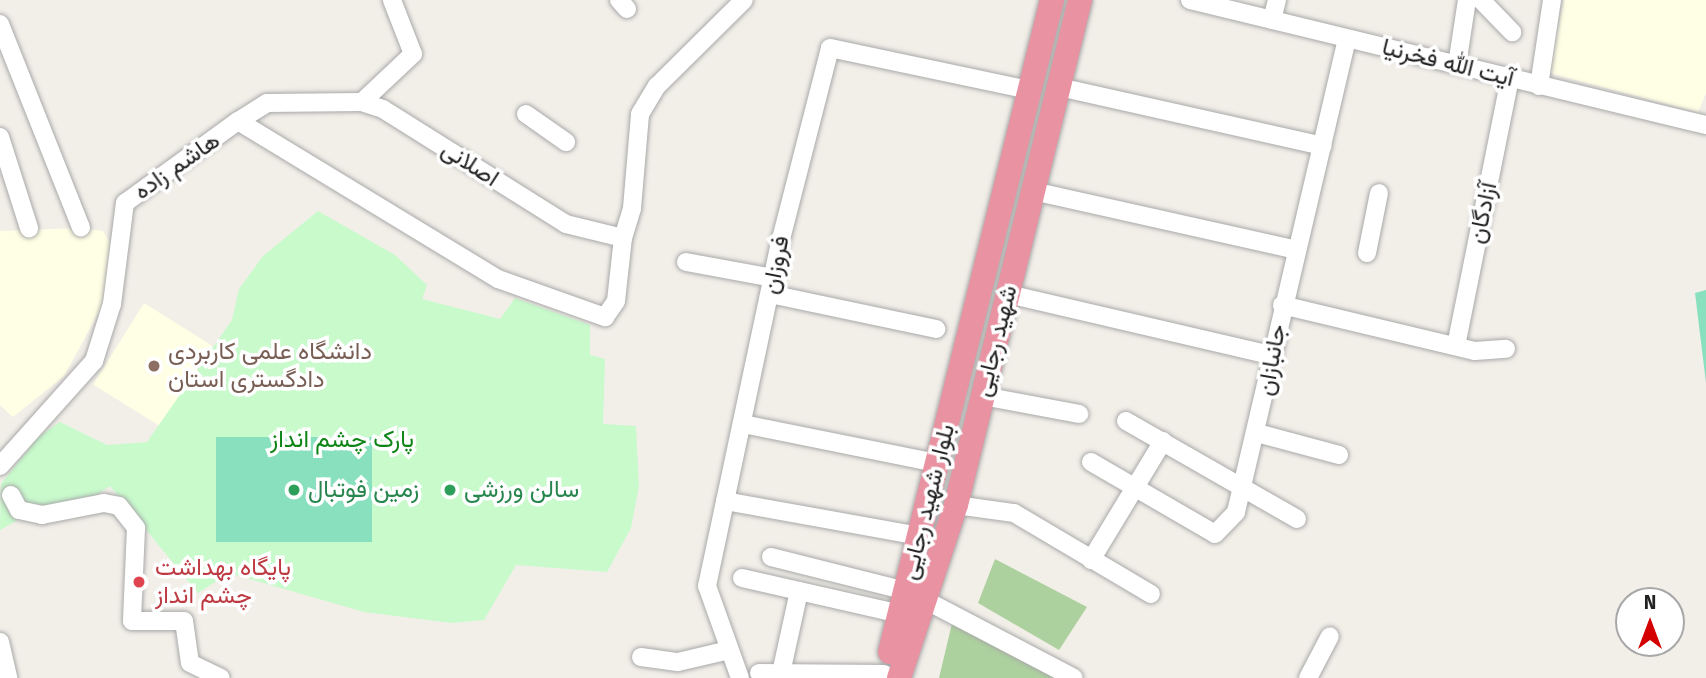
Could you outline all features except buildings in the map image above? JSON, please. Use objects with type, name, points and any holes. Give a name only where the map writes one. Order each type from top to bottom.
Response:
[{"type":"highway","name":"بلوار شهید رجایی","points":[[910,601],[919,536],[1052,0]]},
{"type":"highway","name":"شهید رجایی","points":[[891,677],[910,601],[956,505],[1080,0]]},
{"type":"street","points":[[238,121],[268,103],[362,102],[413,54],[392,0]]},
{"type":"street","points":[[623,238],[632,208],[640,114],[657,86],[744,0]]},
{"type":"street","name":"آیت الله فخرنیا","points":[[1190,0],[1706,125]]},
{"type":"street","points":[[1272,20],[1277,0]]},
{"type":"street","points":[[1457,65],[1467,0]]},
{"type":"street","points":[[1481,0],[1512,32]]},
{"type":"street","points":[[1539,86],[1552,0]]},
{"type":"street","points":[[0,24],[81,228]]},
{"type":"street","name":"جانبازان","points":[[1091,462],[1215,534],[1236,512],[1245,487],[1274,356],[1282,305],[1347,39]]},
{"type":"street","name":"فروزان","points":[[740,678],[706,599],[772,286],[830,48],[1029,90]]},
{"type":"street","name":"آزادگان","points":[[1455,346],[1510,79]]},
{"type":"street","points":[[1059,88],[1322,146]]},
{"type":"street","name":"اصلانی","points":[[362,102],[566,225],[623,238]]},
{"type":"street","points":[[526,114],[566,142]]},
{"type":"street","name":"هاشم زاده","points":[[0,466],[94,361],[112,304],[125,203],[238,121],[498,279],[606,317],[616,301],[623,238]]},
{"type":"street","points":[[0,137],[29,228]]},
{"type":"street","points":[[1033,191],[1296,250]]},
{"type":"street","points":[[1367,253],[1379,193]]},
{"type":"street","points":[[686,262],[936,329]]},
{"type":"street","points":[[1008,294],[1274,356]]},
{"type":"street","points":[[1282,305],[1455,346],[1506,349]]},
{"type":"street","points":[[983,396],[1079,414]]},
{"type":"street","points":[[1126,421],[1297,519]]},
{"type":"street","points":[[743,424],[937,463]]},
{"type":"street","points":[[1257,433],[1339,456]]},
{"type":"street","points":[[1091,560],[1163,441]]},
{"type":"street","points":[[11,495],[19,510],[42,515],[104,503],[119,506],[136,528],[132,621],[184,621],[190,663],[221,678]]},
{"type":"street","points":[[725,501],[919,536]]},
{"type":"street","points":[[956,505],[1014,513],[1151,594]]},
{"type":"street","points":[[771,557],[910,601],[1074,678]]},
{"type":"street","points":[[742,578],[799,591],[910,601]]},
{"type":"street","points":[[781,673],[799,591]]},
{"type":"street","points":[[1308,678],[1330,636]]},
{"type":"street","points":[[0,642],[8,678]]},
{"type":"street","points":[[640,657],[678,662],[729,650]]},
{"type":"street","points":[[759,673],[891,677]]},
{"type":"shaded area","points":[[1564,0],[1706,0],[1706,93],[1698,112],[1549,73]]},
{"type":"shaded area","points":[[81,228],[103,231],[112,246],[105,301],[64,376],[13,417],[0,405],[0,231]]},
{"type":"shaded area","name":"دانشگاه علمی کاربردی دادگستری استان","points":[[144,303],[212,345],[161,427],[93,384]]},
{"type":"green space","name":"پارک چشم انداز","points":[[318,211],[395,255],[427,285],[422,299],[500,319],[515,298],[590,325],[590,355],[605,359],[603,424],[636,426],[639,486],[631,528],[607,572],[516,565],[484,620],[452,623],[364,612],[229,573],[198,593],[110,486],[95,496],[37,509],[0,530],[1,484],[38,437],[60,422],[107,445],[147,442],[232,320],[239,289],[263,256]]},
{"type":"green space","points":[[1706,290],[1706,383],[1695,293]]},
{"type":"green space","name":"زمین فوتبال","points":[[216,437],[372,437],[372,542],[216,542]]},
{"type":"green space","points":[[995,559],[1087,607],[1059,650],[978,603]]},
{"type":"green space","points":[[953,619],[1065,678],[939,678]]},
{"type":"place","name":"دانشگاه علمی کاربردی دادگستری استان","points":[[154,366]]},
{"type":"place","name":"زمین فوتبال","points":[[294,490]]},
{"type":"place","name":"سالن ورزشی","points":[[450,490]]},
{"type":"place","name":"پایگاه بهداشت چشم انداز","points":[[139,582]]}]
